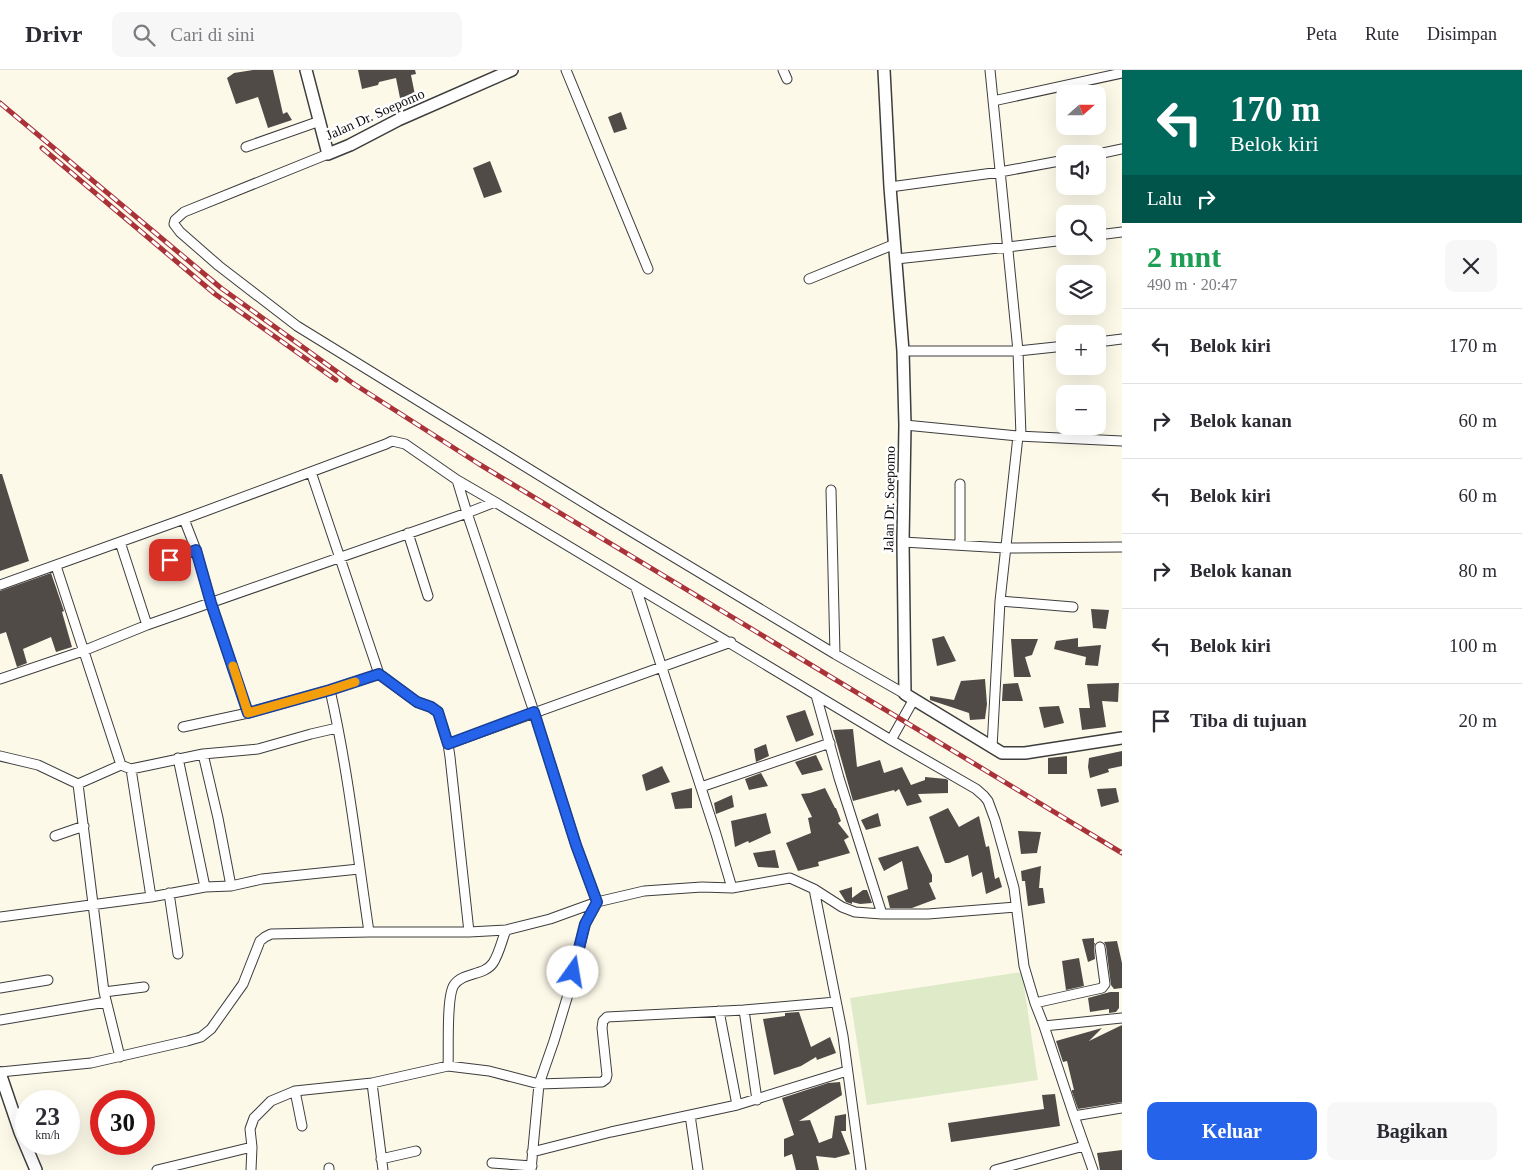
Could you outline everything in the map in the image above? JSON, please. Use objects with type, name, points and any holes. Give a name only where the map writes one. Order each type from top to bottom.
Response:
[{"type":"street","name":"Jalan Dr. Soepomo","points":[[306,70],[328,154],[350,145],[398,120],[512,70]]},
{"type":"street","points":[[566,70],[648,269]]},
{"type":"street","name":"Jalan Dr. Soepomo","points":[[884,70],[890,186],[903,351],[905,425],[903,542],[909,696]]},
{"type":"street","points":[[990,70],[1018,351],[1020,436],[1000,601],[992,748]]},
{"type":"street","points":[[993,101],[1122,73]]},
{"type":"street","points":[[246,147],[320,120]]},
{"type":"street","points":[[1106,153],[1122,150]]},
{"type":"street","points":[[328,154],[184,212],[175,220],[174,224],[180,232],[219,266],[297,326],[591,507],[835,654],[909,696],[992,748],[1002,753],[1024,753],[1122,738]]},
{"type":"street","points":[[890,186],[1000,172],[1056,162]]},
{"type":"street","points":[[1106,234],[1122,232]]},
{"type":"street","points":[[896,259],[1056,241]]},
{"type":"street","points":[[809,279],[895,244]]},
{"type":"street","points":[[1106,341],[1122,340]]},
{"type":"street","points":[[903,351],[1018,351],[1056,347]]},
{"type":"street","points":[[905,425],[1020,436],[1122,440]]},
{"type":"street","points":[[0,585],[392,442],[405,444],[457,480],[976,789],[984,796],[996,820],[1014,888],[1022,955],[1035,1003],[1093,1170]]},
{"type":"street","points":[[311,472],[379,674],[417,702],[431,707],[438,712],[448,744],[469,932]]},
{"type":"street","points":[[457,480],[576,845],[597,902],[585,924],[570,988],[540,1084],[531,1168],[492,1163]]},
{"type":"street","points":[[960,484],[960,545]]},
{"type":"street","points":[[831,490],[835,654]]},
{"type":"street","points":[[0,679],[83,651],[148,625],[496,502]]},
{"type":"street","points":[[184,519],[196,550],[211,603],[248,713]]},
{"type":"street","points":[[408,534],[428,596]]},
{"type":"street","points":[[120,542],[148,625]]},
{"type":"street","points":[[903,542],[1005,548],[1122,547]]},
{"type":"street","points":[[157,565],[196,550]]},
{"type":"street","points":[[56,566],[121,765]]},
{"type":"street","points":[[636,588],[663,667],[732,888]]},
{"type":"street","points":[[1000,601],[1072,607]]},
{"type":"street","points":[[448,744],[730,642]]},
{"type":"street","points":[[183,727],[248,713],[379,674]]},
{"type":"street","points":[[330,690],[338,728],[369,932]]},
{"type":"street","points":[[816,695],[882,914]]},
{"type":"street","points":[[891,740],[909,696]]},
{"type":"street","points":[[0,756],[38,765],[78,784],[121,765],[131,769],[203,754],[258,749],[338,728]]},
{"type":"street","points":[[701,787],[830,743]]},
{"type":"street","points":[[203,754],[231,886]]},
{"type":"street","points":[[178,758],[205,887]]},
{"type":"street","points":[[131,769],[151,897]]},
{"type":"street","points":[[78,784],[104,992],[120,1057]]},
{"type":"street","points":[[54,836],[84,826]]},
{"type":"street","points":[[0,917],[151,897],[205,887],[231,886],[262,879],[359,869]]},
{"type":"street","points":[[36,1170],[20,1132],[0,1073],[91,1064],[187,1041],[206,1033],[211,1029],[243,984],[260,941],[271,934],[506,930],[550,919],[597,902],[644,891],[719,886],[732,888],[790,878],[814,889],[842,907],[855,912],[928,914],[1016,908]]},
{"type":"street","points":[[814,889],[843,1036],[861,1170]]},
{"type":"street","points":[[169,893],[178,954]]},
{"type":"street","points":[[448,1066],[452,990],[455,983],[483,972],[494,962],[506,930]]},
{"type":"street","points":[[1035,1003],[1102,988],[1105,984],[1100,947]]},
{"type":"street","points":[[0,988],[48,980]]},
{"type":"street","points":[[104,992],[144,987]]},
{"type":"street","points":[[0,1020],[106,1002]]},
{"type":"street","points":[[251,1170],[252,1148],[250,1129],[254,1118],[271,1101],[296,1091],[372,1083],[448,1066],[490,1071],[540,1084],[602,1082],[606,1080],[608,1075],[602,1028],[603,1021],[607,1017],[744,1010],[836,1002]]},
{"type":"street","points":[[744,1010],[757,1100]]},
{"type":"street","points":[[719,1011],[737,1106]]},
{"type":"street","points":[[1044,1026],[1122,1018]]},
{"type":"street","points":[[532,1152],[611,1132],[737,1106],[847,1071]]},
{"type":"street","points":[[372,1083],[383,1170]]},
{"type":"street","points":[[296,1091],[302,1126]]},
{"type":"street","points":[[1074,1116],[1122,1108]]},
{"type":"street","points":[[690,1115],[698,1170]]},
{"type":"street","points":[[995,1170],[1084,1146]]},
{"type":"street","points":[[157,1170],[252,1148]]},
{"type":"street","points":[[382,1159],[416,1151]]},
{"type":"green space","points":[[1022,972],[1038,1080],[867,1105],[850,998]]},
{"type":"building","points":[[253,70],[273,70],[283,114],[287,112],[292,120],[268,128],[258,97],[236,104],[227,78],[234,73]]},
{"type":"building","points":[[358,70],[415,70],[416,74],[411,75],[415,95],[400,98],[396,78],[362,89]]},
{"type":"building","points":[[621,112],[627,129],[614,133],[608,117]]},
{"type":"building","points":[[490,161],[502,192],[484,198],[473,168]]},
{"type":"building","points":[[0,474],[2,474],[29,561],[0,571]]},
{"type":"building","points":[[51,573],[64,611],[62,612],[72,647],[56,652],[51,637],[23,649],[27,663],[17,667],[6,632],[0,634],[0,591]]},
{"type":"building","points":[[1091,609],[1109,610],[1106,629],[1093,628]]},
{"type":"building","points":[[944,636],[956,661],[937,666],[932,639]]},
{"type":"building","points":[[1078,638],[1078,647],[1101,645],[1098,666],[1085,665],[1086,657],[1054,649],[1056,641]]},
{"type":"building","points":[[1011,639],[1038,639],[1032,655],[1025,657],[1031,677],[1014,677]]},
{"type":"building","points":[[985,679],[987,704],[985,719],[970,720],[969,713],[930,700],[930,696],[954,700],[961,681]]},
{"type":"building","points":[[1018,683],[1023,701],[1002,701],[1003,684]]},
{"type":"building","points":[[1119,683],[1118,702],[1102,701],[1106,727],[1082,730],[1079,708],[1090,708],[1087,684]]},
{"type":"building","points":[[1059,706],[1064,723],[1044,728],[1039,707]]},
{"type":"building","points":[[805,710],[814,735],[796,742],[786,716]]},
{"type":"building","points":[[853,729],[857,767],[880,760],[884,773],[902,767],[911,785],[925,780],[925,777],[946,779],[948,780],[948,793],[918,794],[922,802],[907,806],[899,789],[895,792],[894,790],[853,801],[833,730]]},
{"type":"building","points":[[766,744],[769,756],[756,762],[754,749]]},
{"type":"building","points":[[1122,751],[1122,766],[1108,769],[1109,772],[1090,778],[1089,758]]},
{"type":"building","points":[[816,755],[823,770],[802,775],[795,762]]},
{"type":"building","points":[[1067,756],[1067,774],[1048,774],[1048,758]]},
{"type":"building","points":[[662,766],[670,782],[646,791],[642,775]]},
{"type":"building","points":[[761,773],[768,786],[749,790],[745,779]]},
{"type":"building","points":[[692,788],[692,808],[675,809],[671,793]]},
{"type":"building","points":[[825,788],[841,821],[838,823],[849,837],[844,840],[850,853],[818,862],[819,866],[798,871],[786,843],[811,833],[808,818],[812,817],[801,794]]},
{"type":"building","points":[[1116,788],[1119,802],[1101,807],[1097,789]]},
{"type":"building","points":[[732,795],[734,807],[716,814],[714,803]]},
{"type":"building","points":[[948,808],[959,827],[979,816],[986,847],[989,846],[995,879],[999,877],[1002,887],[986,894],[982,872],[972,877],[968,855],[945,863],[929,817]]},
{"type":"building","points":[[766,813],[771,833],[735,847],[731,821]]},
{"type":"building","points":[[878,813],[881,826],[866,830],[861,820]]},
{"type":"building","points":[[1018,831],[1041,832],[1037,853],[1021,854]]},
{"type":"building","points":[[918,846],[932,875],[932,882],[929,883],[936,899],[912,908],[890,908],[887,896],[908,889],[902,861],[884,871],[878,858]]},
{"type":"building","points":[[775,850],[779,868],[758,867],[753,853]]},
{"type":"building","points":[[1041,866],[1039,888],[1043,888],[1045,903],[1028,906],[1025,881],[1022,881],[1021,871]]},
{"type":"building","points":[[852,887],[852,898],[863,890],[867,890],[872,903],[860,904],[852,902],[852,904],[846,902],[839,891]]},
{"type":"building","points":[[1094,938],[1095,959],[1088,962],[1082,939]]},
{"type":"building","points":[[1117,941],[1122,963],[1122,988],[1114,989],[1111,985],[1104,942]]},
{"type":"building","points":[[1079,958],[1084,986],[1066,990],[1062,961]]},
{"type":"building","points":[[1110,992],[1119,992],[1119,1008],[1116,1012],[1109,1013],[1109,1009],[1090,1012],[1088,998]]},
{"type":"building","points":[[799,1012],[811,1047],[830,1037],[836,1053],[817,1060],[816,1057],[801,1066],[774,1075],[763,1019],[785,1016],[785,1013]]},
{"type":"building","points":[[1122,1025],[1122,1102],[1078,1109],[1072,1092],[1074,1090],[1067,1061],[1063,1062],[1056,1041],[1102,1028],[1089,1041]]},
{"type":"building","points":[[840,1082],[842,1095],[799,1121],[810,1120],[819,1143],[832,1138],[835,1116],[846,1114],[846,1131],[841,1131],[850,1154],[835,1158],[816,1156],[819,1170],[796,1170],[792,1154],[784,1157],[784,1139],[794,1135],[782,1098],[828,1083]]},
{"type":"building","points":[[1055,1094],[1060,1126],[951,1142],[948,1123],[1044,1109],[1042,1095]]},
{"type":"building","points":[[1122,1150],[1122,1170],[1100,1170],[1097,1153]]},
{"type":"railway","points":[[0,103],[221,288],[354,384],[479,464],[1122,853]]},
{"type":"railway","points":[[42,148],[215,294],[336,380]]},
{"type":"slow traffic","points":[[233,666],[248,713],[355,682]]},
{"type":"route","points":[[170,560],[196,550],[211,603],[248,713],[379,674],[417,702],[431,707],[438,712],[448,744],[534,712],[576,845],[597,902],[585,924],[573,972]]}]
